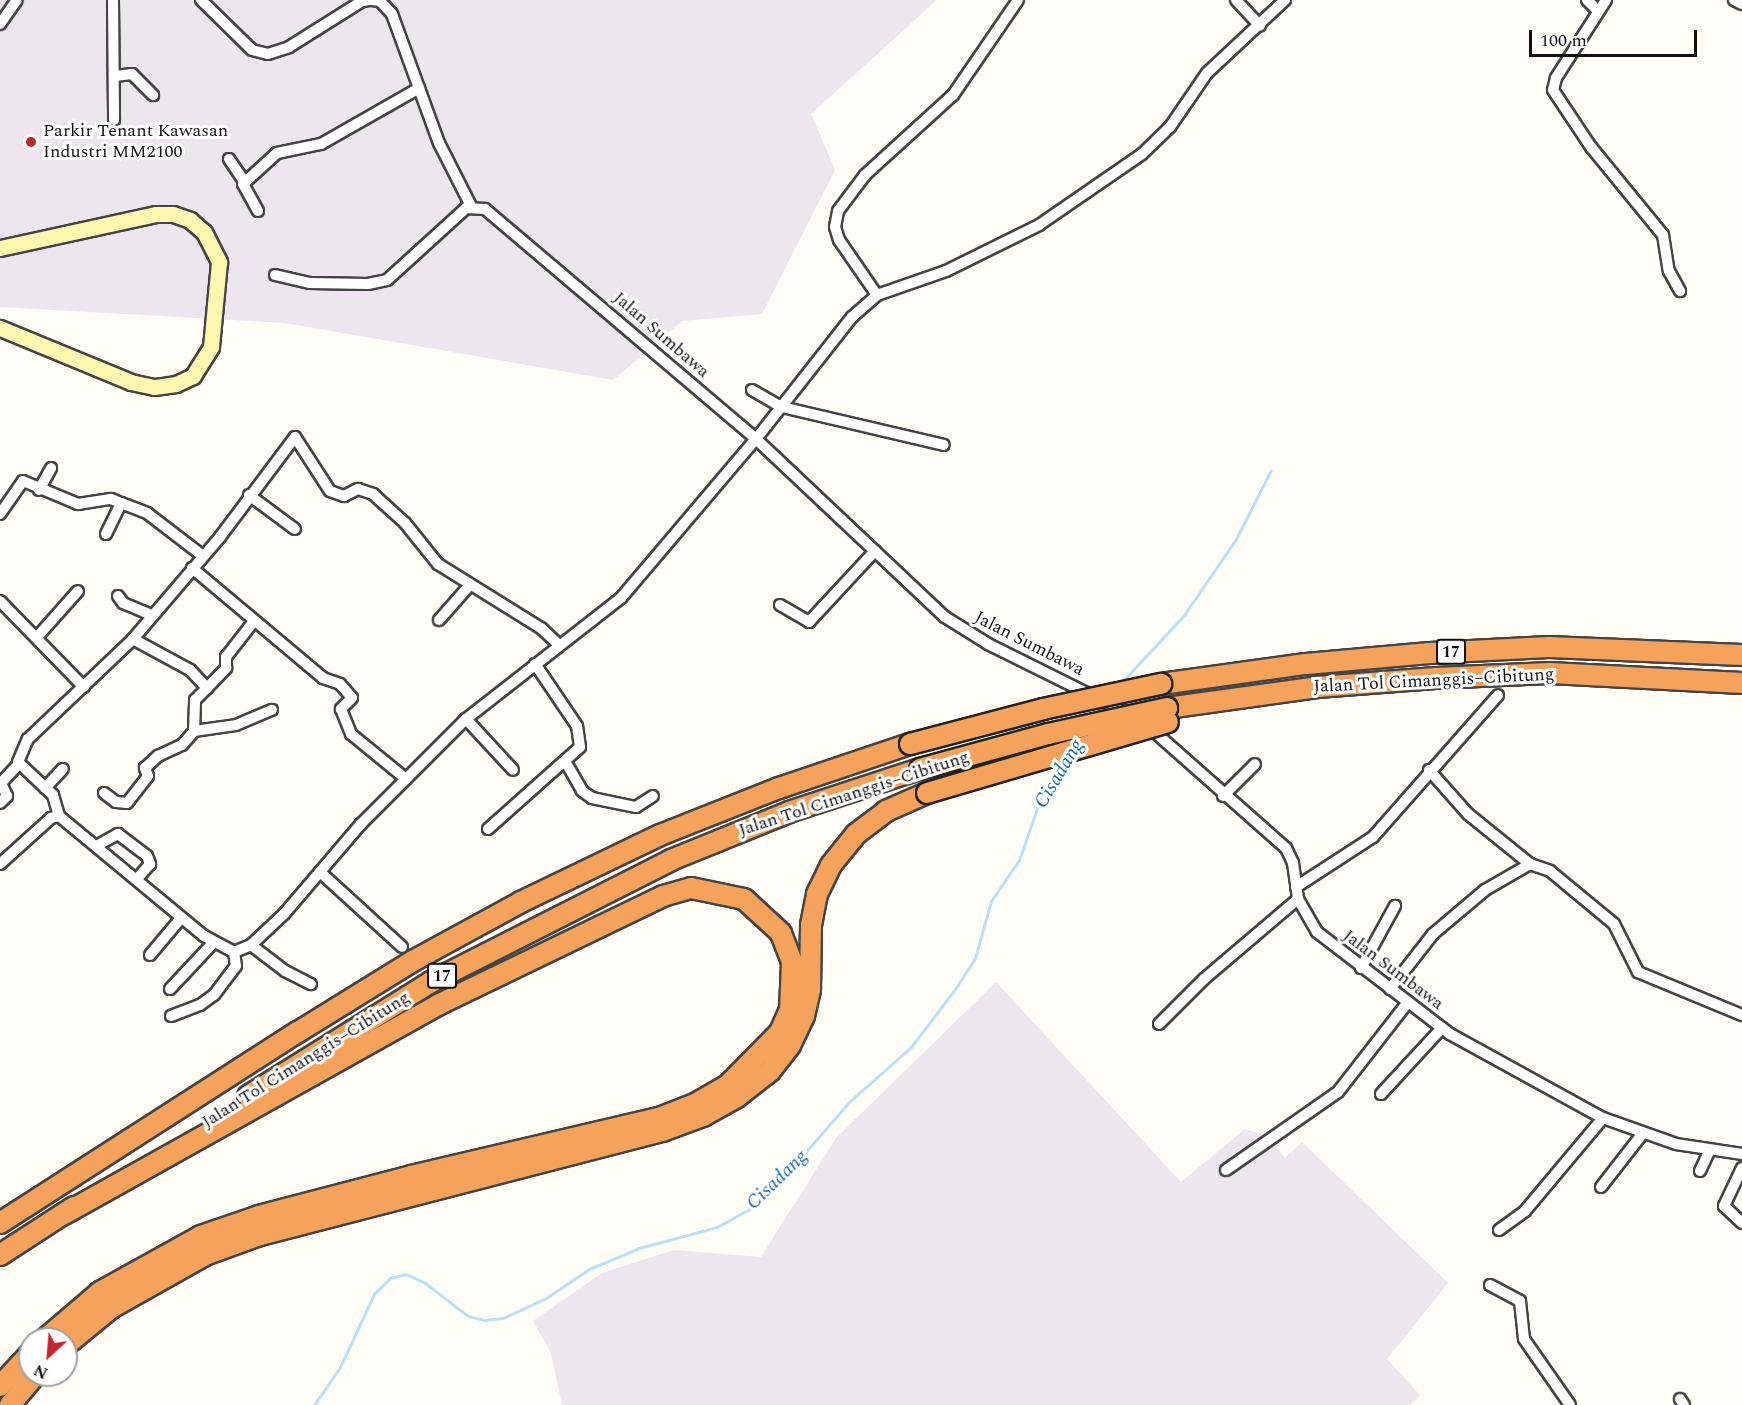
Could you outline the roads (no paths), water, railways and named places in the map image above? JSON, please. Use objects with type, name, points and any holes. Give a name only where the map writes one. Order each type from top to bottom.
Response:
[{"type":"highway","name":"Jalan Tol Cimanggis–Cibitung","points":[[0,1223],[413,961],[521,902],[660,835],[779,788],[910,744],[1043,709],[1161,684],[1306,664],[1430,653],[1549,647],[1742,655]]},
{"type":"highway","name":"Jalan Tol Cimanggis–Cibitung","points":[[0,1255],[322,1048],[430,982],[535,926],[670,860],[789,812],[920,769],[1048,734],[1168,715],[1318,687],[1550,673],[1742,682]]},
{"type":"highway","points":[[78,1335],[111,1308],[205,1255],[260,1235],[662,1131],[703,1116],[737,1097],[770,1071],[790,1045],[804,1016],[810,988],[811,926],[817,894],[831,866],[856,834],[886,811],[927,793],[1168,715]]},
{"type":"highway","points":[[59,1327],[100,1292],[201,1236],[259,1216],[411,1176],[659,1118],[697,1103],[728,1084],[780,1032],[790,1011],[792,962],[781,933],[744,899],[691,888],[663,896],[438,1005],[64,1214]]},
{"type":"highway","points":[[0,1386],[18,1366]]},
{"type":"highway","points":[[10,1405],[25,1387]]},
{"type":"main road","points":[[0,248],[156,214],[173,214],[190,220],[204,232],[219,261],[213,332],[205,361],[193,376],[176,384],[154,387],[131,382],[0,328]]},
{"type":"street","points":[[0,24],[16,0]]},
{"type":"street","points":[[113,0],[114,120]]},
{"type":"street","points":[[201,0],[252,50],[268,54],[289,47],[362,1],[376,0],[392,14],[439,143],[471,206],[387,280],[368,284],[310,283],[275,275]]},
{"type":"street","points":[[877,295],[839,240],[835,227],[838,211],[865,175],[953,95],[1018,0]]},
{"type":"street","points":[[1236,0],[1260,26]]},
{"type":"street","points":[[559,645],[541,628],[469,586],[438,564],[405,523],[373,495],[358,489],[344,496],[330,491],[295,437],[203,556],[133,639],[28,739],[17,757],[19,764],[57,802],[59,816],[98,845],[181,918],[214,942],[234,951],[251,945],[406,779],[466,719],[621,598],[756,440],[841,329],[877,295],[945,271],[1017,237],[1142,154],[1170,128],[1207,73],[1260,26],[1285,0]]},
{"type":"street","points":[[1587,0],[1597,10]]},
{"type":"street","points":[[1606,0],[1597,10],[1583,40],[1554,82],[1554,94],[1591,147],[1663,235],[1669,271],[1680,291]]},
{"type":"street","points":[[1734,0],[1742,4]]},
{"type":"street","points":[[115,76],[132,74],[153,95]]},
{"type":"street","points":[[244,181],[277,153],[321,144],[419,88]]},
{"type":"street","points":[[229,159],[244,181],[246,194],[258,211]]},
{"type":"street","name":"Jalan Sumbawa","points":[[471,206],[485,209],[541,253],[756,440],[945,617],[973,636],[1146,724],[1223,795],[1287,848],[1293,859],[1298,899],[1317,932],[1361,968],[1442,1028],[1490,1058],[1603,1118],[1643,1133],[1710,1150],[1742,1154]]},
{"type":"street","points":[[752,390],[782,407],[944,445]]},
{"type":"street","points":[[39,489],[51,468]]},
{"type":"street","points":[[0,514],[23,481],[78,504],[111,499],[147,513],[203,556]]},
{"type":"street","points":[[249,495],[295,529]]},
{"type":"street","points":[[106,534],[121,503]]},
{"type":"street","points":[[780,605],[809,622],[875,551]]},
{"type":"street","points":[[192,568],[323,678],[340,684],[352,698],[341,709],[351,734],[406,779]]},
{"type":"street","points":[[439,620],[469,586]]},
{"type":"street","points":[[38,636],[78,591]]},
{"type":"street","points":[[118,596],[123,603],[151,615]]},
{"type":"street","points":[[0,600],[38,636],[84,687]]},
{"type":"street","points":[[104,793],[116,802],[127,803],[148,776],[145,768],[158,756],[182,745],[194,731],[195,700],[226,668],[226,657],[254,621]]},
{"type":"street","points":[[133,639],[190,670],[207,688]]},
{"type":"street","points":[[488,830],[580,747],[577,726],[535,664]]},
{"type":"street","points":[[1296,887],[1372,837],[1498,695]]},
{"type":"street","points":[[194,731],[236,725],[272,710]]},
{"type":"street","points":[[466,719],[513,770]]},
{"type":"street","points":[[565,761],[582,791],[592,798],[636,807],[653,796]]},
{"type":"street","points":[[0,802],[7,796],[1,783],[19,764]]},
{"type":"street","points":[[1223,795],[1255,764]]},
{"type":"street","points":[[45,788],[63,769]]},
{"type":"street","points":[[1430,770],[1468,814],[1530,864],[1545,868],[1614,924],[1634,968],[1649,979],[1730,1006],[1742,1015]]},
{"type":"street","points":[[0,864],[51,819],[59,816]]},
{"type":"street","points":[[98,845],[117,834],[147,856],[150,864],[137,879]]},
{"type":"street","points":[[1390,989],[1432,934],[1485,890],[1530,864]]},
{"type":"street","points":[[320,872],[402,947]]},
{"type":"street","points":[[1159,1024],[1204,979],[1298,899]]},
{"type":"street","points":[[1361,968],[1395,906]]},
{"type":"street","points":[[150,956],[181,918]]},
{"type":"street","points":[[170,988],[214,942]]},
{"type":"street","points":[[251,945],[285,971],[311,984]]},
{"type":"street","points":[[171,1016],[190,1010],[214,995],[236,966],[234,951]]},
{"type":"street","points":[[1226,1170],[1338,1092],[1408,1002]]},
{"type":"street","points":[[1382,1094],[1442,1028]]},
{"type":"street","points":[[1499,1230],[1525,1211],[1603,1118]]},
{"type":"street","points":[[1601,1186],[1643,1133]]},
{"type":"street","points":[[1700,1171],[1710,1150]]},
{"type":"street","points":[[1742,1168],[1724,1206],[1742,1223]]},
{"type":"street","points":[[1490,1285],[1520,1301],[1524,1339],[1570,1405]]},
{"type":"waterway","name":"Cisadang","points":[[1119,685],[1184,615],[1236,539],[1271,470]]},
{"type":"waterway","name":"Cisadang","points":[[1095,716],[1103,704]]},
{"type":"waterway","name":"Cisadang","points":[[314,1405],[340,1367],[374,1294],[390,1278],[406,1274],[425,1283],[468,1316],[484,1320],[503,1318],[546,1298],[589,1269],[639,1248],[717,1227],[748,1210],[778,1184],[849,1102],[911,1047],[955,989],[975,958],[991,901],[1019,860],[1041,797],[1066,759]]},
{"type":"place","name":"Parkir Tenant Kawasan Industri MM2100","points":[[31,142]]}]
